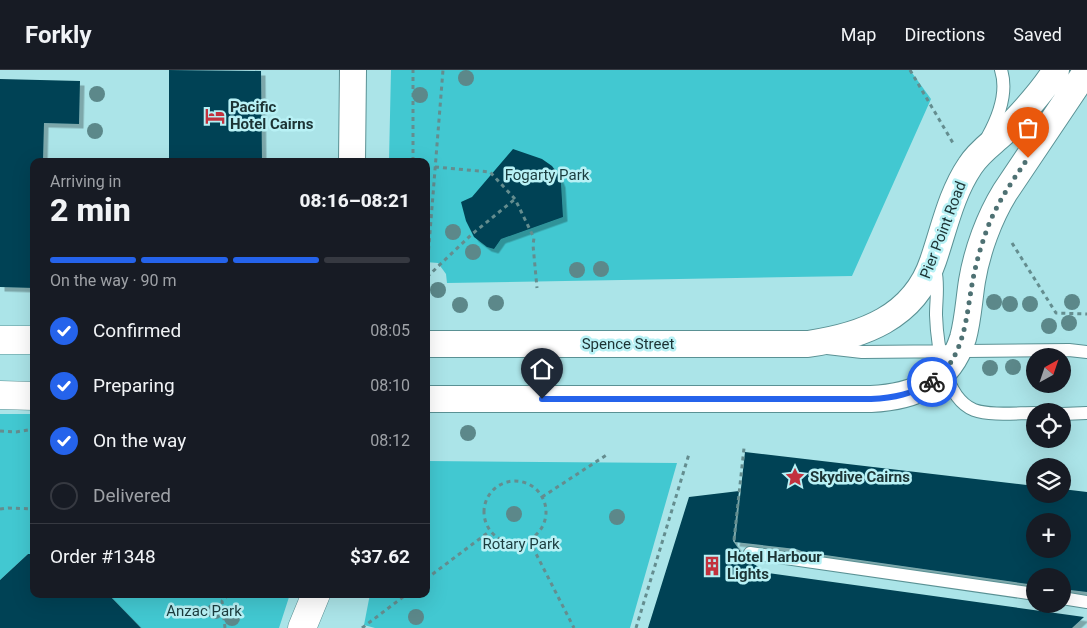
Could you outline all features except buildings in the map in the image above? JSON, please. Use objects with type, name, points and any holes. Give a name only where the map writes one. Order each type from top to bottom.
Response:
[{"type":"street","points":[[352,158],[353,70]]},
{"type":"street","name":"Pier Point Road","points":[[800,344],[846,337],[870,329],[897,312],[917,291],[932,263],[952,204],[962,154],[1025,110],[1041,92],[1056,70]]},
{"type":"street","points":[[430,399],[885,398],[903,396],[917,391],[935,380],[964,332],[980,250],[994,213],[1083,76]]},
{"type":"street","points":[[0,340],[30,340]]},
{"type":"street","name":"Spence Street","points":[[430,344],[800,344]]},
{"type":"street","points":[[0,395],[30,396]]},
{"type":"street","points":[[302,628],[314,598]]},
{"type":"lane","points":[[962,154],[991,132],[1000,109],[1004,88],[1001,70]]},
{"type":"lane","points":[[932,263],[938,282],[936,322],[955,394],[968,407],[975,410],[990,413],[1026,413]]},
{"type":"lane","points":[[800,344],[862,352],[947,358],[1069,350],[1087,352]]},
{"type":"lane","points":[[1071,414],[1087,413]]},
{"type":"lane","points":[[750,553],[1026,593]]},
{"type":"lane","points":[[1071,599],[1087,602]]},
{"type":"path","points":[[413,70],[413,158]]},
{"type":"path","points":[[430,236],[443,70]]},
{"type":"path","points":[[910,70],[962,154]]},
{"type":"path","points":[[435,167],[490,172],[515,199],[534,238],[537,288]]},
{"type":"path","points":[[430,275],[471,236],[515,199]]},
{"type":"path","points":[[1011,242],[1056,313],[1087,314]]},
{"type":"path","points":[[0,431],[16,432],[30,430]]},
{"type":"path","points":[[744,448],[734,541],[750,553]]},
{"type":"path","points":[[542,497],[608,454]]},
{"type":"path","points":[[636,628],[689,454]]},
{"type":"path","points":[[517,481],[527,483],[536,488],[542,497],[546,511],[543,526],[538,534],[530,540],[512,544],[496,538],[485,522],[483,512],[485,502],[490,492],[497,486],[517,481]]},
{"type":"path","points":[[0,509],[30,510]]},
{"type":"path","points":[[430,576],[490,531]]},
{"type":"path","points":[[530,540],[574,628]]},
{"type":"path","points":[[225,598],[222,601],[225,628]]},
{"type":"path","points":[[362,628],[402,598]]},
{"type":"green space","name":"Fogarty Park","points":[[391,70],[910,70],[931,99],[852,276],[447,283],[446,274],[438,263],[430,262],[430,158],[389,158]]},
{"type":"green space","points":[[0,414],[30,414],[30,554],[0,580]]},
{"type":"green space","name":"Rotary Park","points":[[430,461],[677,463],[630,628],[375,628],[364,625],[369,598],[430,598]]},
{"type":"green space","name":"Anzac Park","points":[[112,598],[289,598],[279,628],[141,628]]},
{"type":"way so far","points":[[932,382],[945,370],[960,345],[968,315],[973,280],[986,233],[1000,201],[1028,158]]},
{"type":"place","name":"Pacific Hotel Cairns","points":[[215,116]]},
{"type":"place","name":"Skydive Cairns","points":[[795,477]]},
{"type":"place","name":"Hotel Harbour Lights","points":[[712,566]]},
{"type":"route","points":[[542,399],[871,399],[903,396],[917,391],[932,382]]}]
